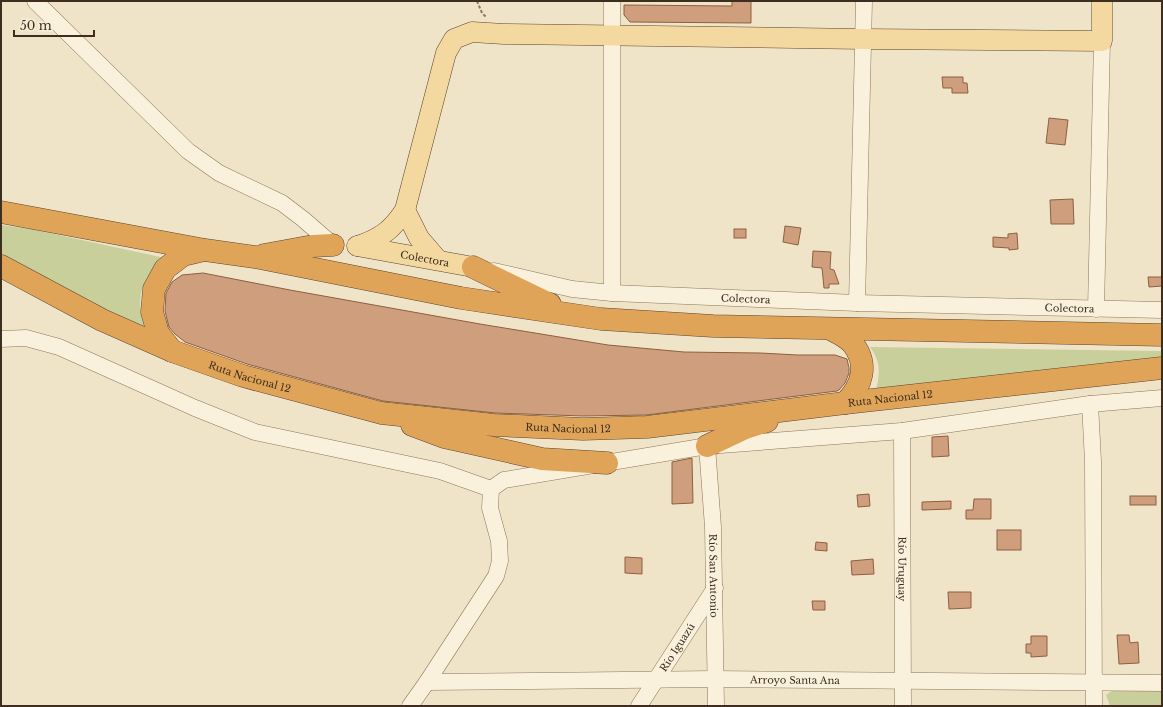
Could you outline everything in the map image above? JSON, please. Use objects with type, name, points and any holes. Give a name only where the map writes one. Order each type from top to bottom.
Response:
[{"type":"highway","points":[[1,212],[205,250],[255,257],[461,298],[601,319],[712,326],[1162,335]]},
{"type":"highway","points":[[255,257],[293,249],[333,245]]},
{"type":"highway","points":[[172,351],[158,334],[152,312],[154,289],[165,269],[183,255],[205,250]]},
{"type":"highway","name":"Ruta Nacional 12","points":[[1,266],[102,320],[172,351],[243,376],[381,413],[494,425],[583,429],[647,427],[845,402],[1162,368]]},
{"type":"highway","points":[[473,267],[542,301],[601,319]]},
{"type":"highway","points":[[830,328],[852,344],[859,355],[862,368],[860,381],[854,393],[845,402]]},
{"type":"highway","points":[[707,446],[745,428],[820,406]]},
{"type":"highway","points":[[381,413],[444,437],[542,459],[607,464]]},
{"type":"main road","points":[[358,246],[372,241],[386,233],[397,222],[405,210],[446,53],[454,39],[472,32],[504,34],[863,40],[1102,41],[1102,1]]},
{"type":"main road","points":[[405,210],[419,238],[437,259]]},
{"type":"main road","name":"Colectora","points":[[333,245],[358,246],[437,259],[473,267]]},
{"type":"street","points":[[35,1],[188,151],[218,173],[282,203],[333,245]]},
{"type":"street","points":[[612,1],[612,293]]},
{"type":"street","points":[[857,303],[864,1]]},
{"type":"street","points":[[1096,309],[1102,41]]},
{"type":"street","points":[[293,249],[298,245],[305,233],[303,219]]},
{"type":"street","name":"Colectora","points":[[473,267],[572,289],[612,293],[857,303],[1162,310]]},
{"type":"street","points":[[1,340],[26,338],[59,347],[195,408],[255,432],[440,471],[491,489]]},
{"type":"street","points":[[491,489],[504,480],[607,464],[707,446],[902,431],[1090,404],[1162,398]]},
{"type":"street","points":[[1090,404],[1093,461],[1094,706]]},
{"type":"street","name":"Río Uruguay","points":[[902,431],[903,706]]},
{"type":"street","name":"Río San Antonio","points":[[707,446],[713,527],[716,706]]},
{"type":"street","points":[[410,706],[496,576],[500,560],[499,541],[490,508],[491,489]]},
{"type":"street","name":"Río Iguazú","points":[[639,706],[715,588]]},
{"type":"street","name":"Arroyo Santa Ana","points":[[427,682],[715,679],[1162,683]]},
{"type":"green space","points":[[1,225],[31,229],[165,258],[151,271],[141,294],[141,317],[146,332],[1,261]]},
{"type":"green space","points":[[870,347],[1162,351],[1162,362],[876,390],[879,368],[874,352]]},
{"type":"green space","points":[[1162,690],[1162,706],[1110,706],[1106,695],[1112,691]]},
{"type":"building","points":[[732,1],[751,1],[751,23],[630,22],[624,15],[624,5],[732,6]]},
{"type":"building","points":[[942,77],[963,77],[963,83],[967,83],[968,93],[952,93],[952,88],[943,88]]},
{"type":"building","points":[[1049,118],[1068,120],[1065,145],[1046,143]]},
{"type":"building","points":[[1073,199],[1074,224],[1051,224],[1050,200]]},
{"type":"building","points":[[785,226],[801,228],[798,245],[783,242]]},
{"type":"building","points":[[734,229],[746,229],[746,238],[734,238]]},
{"type":"building","points":[[1017,233],[1018,249],[1009,250],[1009,248],[993,247],[993,237],[1008,238],[1008,234]]},
{"type":"building","points":[[813,251],[831,252],[830,269],[834,270],[839,284],[829,284],[829,288],[824,288],[822,268],[812,267]]},
{"type":"building","points":[[203,273],[480,324],[608,345],[684,352],[835,355],[847,359],[849,373],[845,383],[837,391],[646,415],[583,416],[495,413],[383,401],[247,364],[185,342],[169,327],[165,311],[166,293],[172,282],[182,275]]},
{"type":"building","points":[[1148,277],[1162,277],[1162,286],[1149,287]]},
{"type":"building","points":[[948,436],[949,456],[932,457],[932,437]]},
{"type":"building","points":[[692,458],[693,503],[672,504],[672,462]]},
{"type":"building","points":[[869,494],[870,506],[858,507],[857,495]]},
{"type":"building","points":[[1130,496],[1156,496],[1156,505],[1130,505]]},
{"type":"building","points":[[974,499],[991,499],[991,519],[966,519],[966,510],[973,510]]},
{"type":"building","points":[[951,501],[951,509],[922,510],[922,502]]},
{"type":"building","points":[[997,530],[1021,530],[1021,550],[997,550]]},
{"type":"building","points":[[816,542],[827,543],[827,551],[815,550]]},
{"type":"building","points":[[625,557],[642,558],[642,574],[625,573]]},
{"type":"building","points":[[873,559],[874,574],[852,575],[851,561]]},
{"type":"building","points":[[948,592],[971,592],[971,608],[949,609]]},
{"type":"building","points":[[812,601],[825,601],[825,610],[813,610]]},
{"type":"building","points":[[1117,635],[1129,635],[1130,643],[1138,642],[1139,663],[1119,664]]},
{"type":"building","points":[[1031,636],[1047,636],[1047,656],[1031,657],[1031,653],[1026,653],[1026,644],[1031,644]]}]
